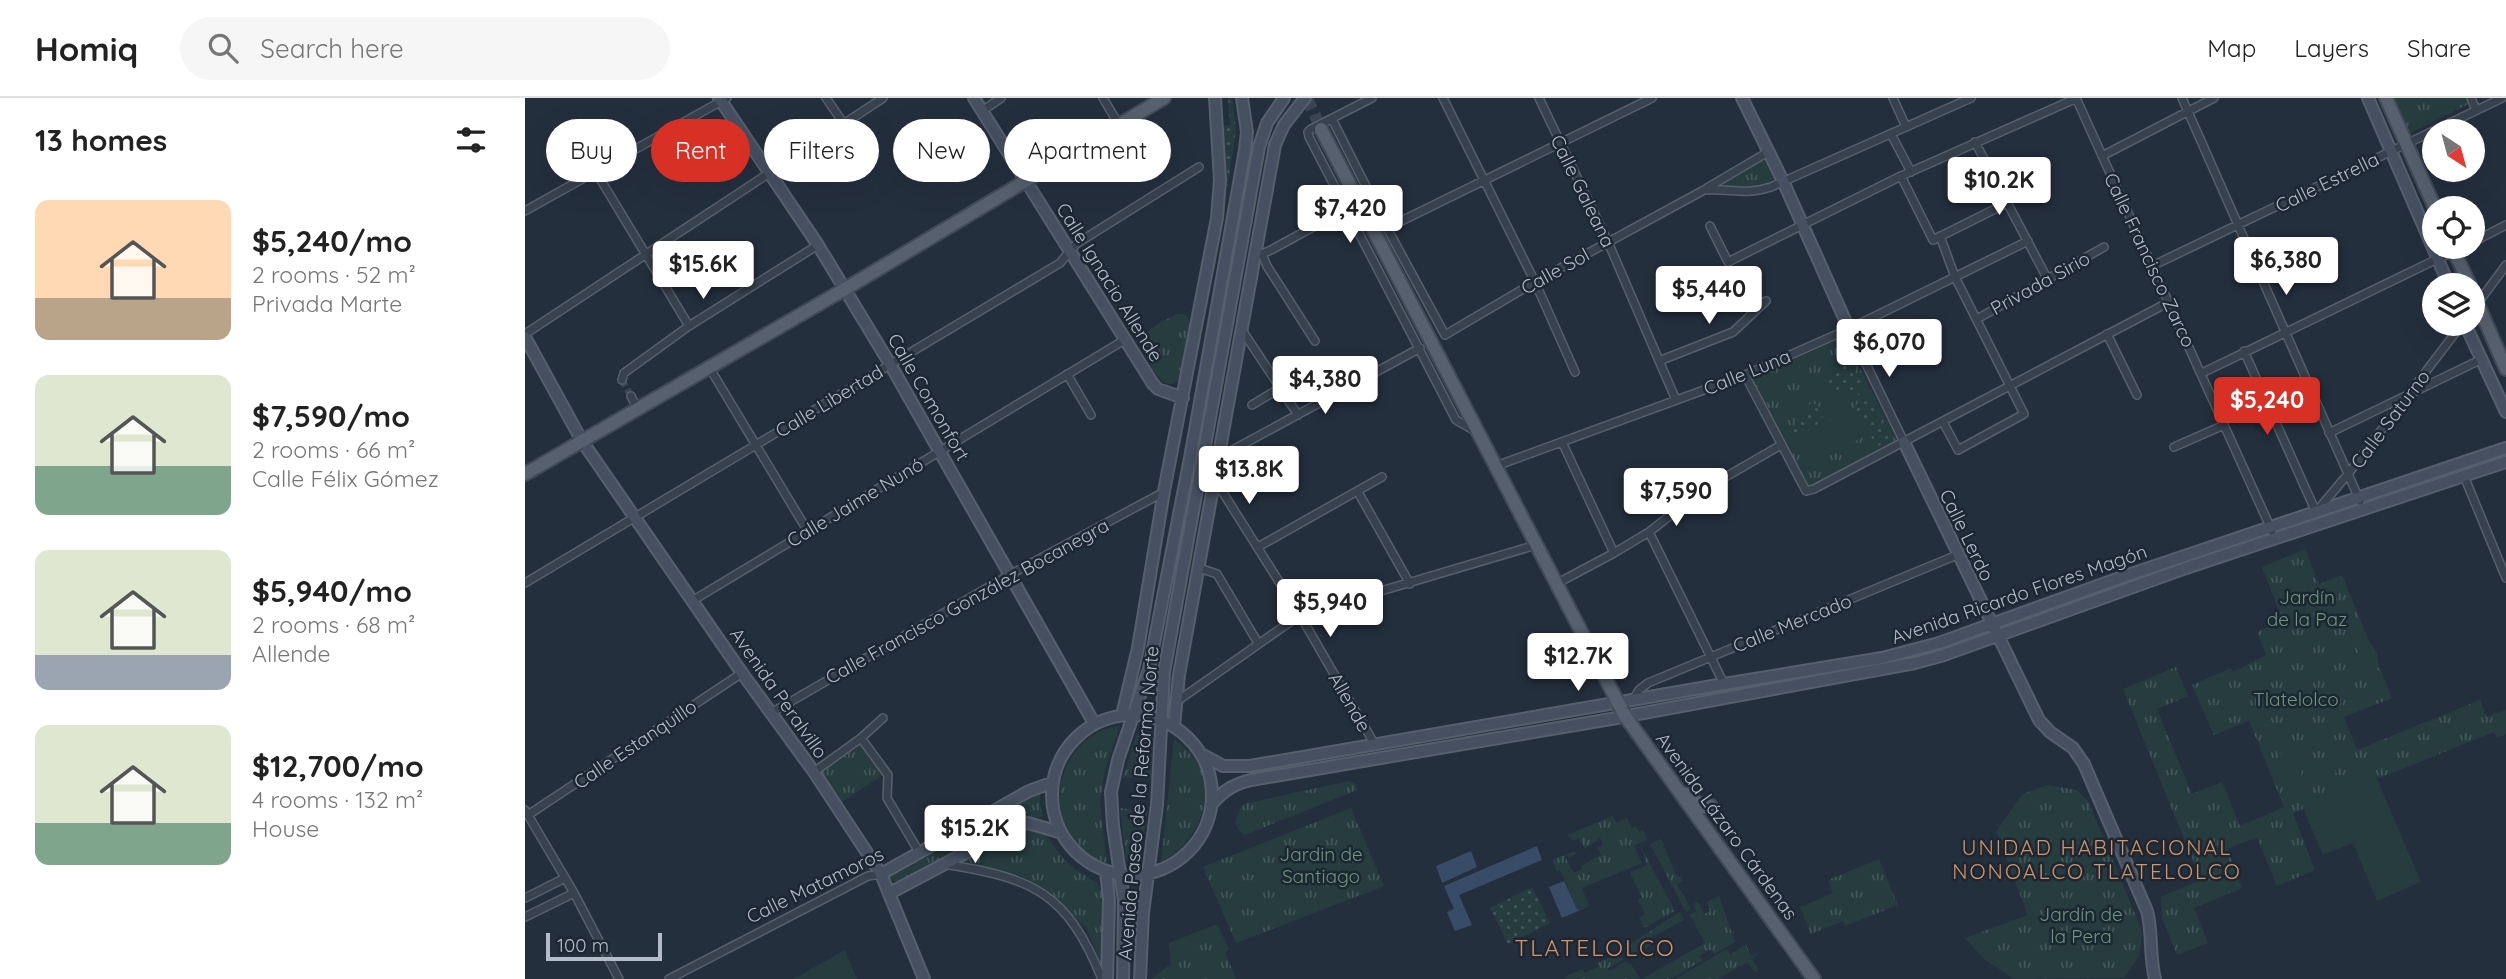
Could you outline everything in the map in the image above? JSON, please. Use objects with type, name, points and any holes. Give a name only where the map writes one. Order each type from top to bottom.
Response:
[{"type":"main road","name":"Calle Ignacio Allende","points":[[974,98],[1004,146]]},
{"type":"main road","points":[[1129,119],[1164,98]]},
{"type":"main road","name":"Avenida Paseo de la Reforma Norte","points":[[1123,979],[1123,900],[1111,792],[1127,714],[1164,491],[1220,198],[1215,98]]},
{"type":"main road","name":"Avenida Paseo de la Reforma Norte","points":[[1127,714],[1149,670],[1202,394],[1245,150],[1247,132],[1242,98]]},
{"type":"main road","name":"Avenida Paseo de la Reforma Norte","points":[[1140,979],[1143,913],[1157,805],[1164,672],[1259,147],[1267,123],[1284,98]]},
{"type":"main road","name":"Avenida Paseo de la Reforma Norte","points":[[1174,726],[1175,703],[1218,458],[1259,253],[1275,145],[1284,125],[1305,98]]},
{"type":"main road","name":"Calle Lerdo","points":[[1742,98],[1783,181],[1849,329]]},
{"type":"main road","points":[[2368,98],[2422,225]]},
{"type":"main road","points":[[2386,98],[2430,196]]},
{"type":"main road","name":"Calle Comonfort","points":[[722,99],[764,162]]},
{"type":"main road","name":"Avenida Lázaro Cárdenas","points":[[1321,129],[1625,716],[1814,979]]},
{"type":"main road","name":"Calle Comonfort","points":[[777,182],[845,289],[941,451],[1094,723]]},
{"type":"main road","points":[[525,474],[582,440],[634,402],[709,366],[1024,182]]},
{"type":"main road","name":"Calle Ignacio Allende","points":[[1027,182],[1153,384],[1158,389],[1183,398]]},
{"type":"main road","points":[[2437,259],[2443,273]]},
{"type":"main road","points":[[2485,317],[2502,350],[2506,369]]},
{"type":"main road","name":"Avenida Peralvillo","points":[[525,335],[582,440],[742,673],[814,772],[881,874],[924,979]]},
{"type":"main road","points":[[2470,336],[2506,412]]},
{"type":"main road","name":"Calle Lerdo","points":[[1904,442],[2039,720],[2050,732],[2073,748],[2084,764],[2147,911],[2151,926],[2155,979]]},
{"type":"main road","points":[[2502,449],[2503,463]]},
{"type":"main road","name":"Avenida Ricardo Flores Magón","points":[[1201,754],[1223,766],[1250,766],[1882,658],[1995,630],[2361,503],[2502,449]]},
{"type":"main road","name":"Avenida Ricardo Flores Magón","points":[[2272,532],[2316,512],[2361,503],[2503,463]]},
{"type":"main road","name":"Avenida Ricardo Flores Magón","points":[[1212,804],[1223,790],[1237,783],[1884,670],[1944,654],[1995,630]]},
{"type":"main road","points":[[1127,714],[1161,719],[1188,736],[1201,754],[1210,778],[1212,804],[1200,836],[1176,862],[1148,873],[1121,875],[1106,871],[1085,861],[1070,848],[1059,832],[1052,808],[1051,783],[1059,760],[1073,740],[1094,723],[1127,714]]},
{"type":"main road","name":"Calle Matamoros","points":[[881,874],[1029,791],[1051,783]]},
{"type":"main road","points":[[1674,786],[1703,807],[1711,806]]},
{"type":"main road","name":"Calle Matamoros","points":[[890,893],[1018,825],[1028,823],[1059,832]]},
{"type":"main road","name":"Avenida Paseo de la Reforma Norte","points":[[1106,871],[1109,900],[1107,979]]},
{"type":"street","points":[[826,98],[841,119]]},
{"type":"street","points":[[852,119],[883,98]]},
{"type":"street","points":[[982,111],[1001,98]]},
{"type":"street","points":[[1103,98],[1115,119]]},
{"type":"street","points":[[1372,98],[1332,118],[1387,228],[1653,98]]},
{"type":"street","points":[[1443,98],[1535,282],[1575,372]]},
{"type":"street","name":"Calle Galeana","points":[[1539,98],[1608,242],[1677,400]]},
{"type":"street","points":[[1893,98],[1906,127]]},
{"type":"street","points":[[1704,190],[1752,192],[1783,181],[1971,98]]},
{"type":"street","points":[[1710,226],[1728,262],[1901,176],[2076,98]]},
{"type":"street","name":"Calle Francisco Zarco","points":[[2076,98],[2272,532]]},
{"type":"street","points":[[2182,98],[2361,503]]},
{"type":"street","points":[[2102,156],[2214,98]]},
{"type":"street","points":[[2471,98],[2476,110]]},
{"type":"street","name":"Calle Estrella","points":[[2152,266],[2502,98]]},
{"type":"street","points":[[637,148],[722,99]]},
{"type":"street","name":"Avenida Lázaro Cárdenas","points":[[1332,118],[1308,132],[1455,420],[1477,432]]},
{"type":"street","points":[[1891,134],[1910,172]]},
{"type":"street","points":[[1975,142],[2047,278]]},
{"type":"street","name":"Calle Sol","points":[[1387,228],[1445,335],[1768,152]]},
{"type":"street","name":"Calle Libertad","points":[[525,583],[1060,262],[1076,244],[1199,167]]},
{"type":"street","points":[[1901,176],[1936,238],[2024,414],[1958,450],[1943,422]]},
{"type":"street","points":[[525,335],[764,178]]},
{"type":"street","points":[[525,211],[578,182]]},
{"type":"street","points":[[602,182],[689,326]]},
{"type":"street","points":[[1936,238],[2007,203]]},
{"type":"street","points":[[1315,341],[1259,253],[1346,209]]},
{"type":"street","points":[[2485,236],[2506,225]]},
{"type":"street","name":"Calle Luna","points":[[1496,466],[1745,375],[1849,329],[2028,241]]},
{"type":"street","points":[[622,380],[624,373],[689,326],[818,245]]},
{"type":"street","name":"Privada Sirio","points":[[1977,319],[2104,247]]},
{"type":"street","points":[[2201,373],[2437,259]]},
{"type":"street","points":[[2485,287],[2506,265]]},
{"type":"street","points":[[1659,361],[1733,332],[1766,301]]},
{"type":"street","points":[[1745,375],[1806,491],[2169,302]]},
{"type":"street","name":"Calle Lerdo","points":[[1849,329],[1904,442]]},
{"type":"street","points":[[1242,330],[1298,415]]},
{"type":"street","points":[[2107,334],[2137,395]]},
{"type":"street","name":"Calle Saturno","points":[[2316,512],[2455,336]]},
{"type":"street","name":"Calle Jaime Nunó","points":[[692,601],[1127,339]]},
{"type":"street","points":[[1218,458],[1419,348]]},
{"type":"street","points":[[2244,351],[2316,512]]},
{"type":"street","points":[[2329,433],[2482,359]]},
{"type":"street","points":[[709,366],[807,530]]},
{"type":"street","points":[[1067,374],[1091,415]]},
{"type":"street","points":[[1252,405],[1280,388]]},
{"type":"street","points":[[2174,447],[2224,425]]},
{"type":"street","points":[[1562,442],[1614,553]]},
{"type":"street","points":[[1556,584],[1649,532],[1703,490],[1781,445]]},
{"type":"street","points":[[2464,476],[2506,578]]},
{"type":"street","points":[[1258,547],[1382,478]]},
{"type":"street","name":"Allende","points":[[1215,480],[1300,615],[1375,745]]},
{"type":"street","name":"Calle Francisco González Bocanegra","points":[[771,713],[1011,574],[1164,491]]},
{"type":"street","points":[[1358,492],[1410,584]]},
{"type":"street","points":[[1649,532],[1724,684]]},
{"type":"street","points":[[1175,703],[1300,615],[1536,545]]},
{"type":"street","name":"Calle Mercado","points":[[1633,700],[1639,690],[1648,683],[1957,555]]},
{"type":"street","points":[[1199,568],[1217,574],[1258,643]]},
{"type":"street","name":"Calle Estanquillo","points":[[526,813],[742,673]]},
{"type":"street","points":[[814,772],[861,738],[883,718]]},
{"type":"street","points":[[861,738],[888,775],[887,799],[919,852]]},
{"type":"street","points":[[526,813],[574,893],[619,979]]},
{"type":"street","points":[[943,864],[1014,878],[1046,894],[1075,924],[1102,979]]},
{"type":"street","name":"Calle Matamoros","points":[[669,979],[868,876],[881,874]]},
{"type":"street","points":[[525,898],[565,878]]},
{"type":"street","points":[[525,917],[574,893]]},
{"type":"green space","points":[[1228,98],[1232,98],[1236,131],[1227,189],[1223,126],[1230,125]]},
{"type":"green space","points":[[2393,98],[2466,98],[2469,104],[2439,119],[2422,119],[2422,128],[2409,134]]},
{"type":"green space","points":[[1766,157],[1778,182],[1747,189],[1731,189],[1718,184]]},
{"type":"green space","points":[[1177,314],[1186,315],[1192,327],[1182,374],[1177,382],[1169,384],[1162,381],[1153,370],[1146,355],[1144,341],[1151,329]]},
{"type":"green space","points":[[1844,337],[1897,440],[1808,487],[1752,378]]},
{"type":"green space","points":[[1844,352],[1868,396],[1827,391],[1823,383]]},
{"type":"green space","points":[[1863,401],[1870,402],[1890,439],[1877,447],[1854,406]]},
{"type":"green space","points":[[1811,403],[1817,404],[1824,420],[1797,437],[1790,431]]},
{"type":"green space","points":[[1849,410],[1864,436],[1815,464],[1800,438]]},
{"type":"green space","name":"Tlatelolco","points":[[2305,549],[2319,584],[2342,575],[2392,698],[2344,717],[2357,750],[2480,700],[2487,717],[2506,710],[2506,734],[2497,738],[2494,732],[2293,813],[2315,870],[2277,886],[2257,837],[2227,849],[2242,888],[2194,908],[2208,943],[2177,955],[2162,918],[2161,897],[2201,880],[2123,689],[2176,667],[2188,696],[2157,709],[2192,794],[2222,782],[2240,826],[2284,807],[2249,721],[2214,735],[2192,685],[2231,668],[2233,672],[2266,655],[2257,632],[2283,621],[2262,567]]},
{"type":"green space","points":[[2352,629],[2372,644],[2378,656],[2378,668],[2373,670],[2367,665],[2349,636]]},
{"type":"green space","points":[[2282,725],[2302,774],[2288,779],[2278,756],[2283,753],[2278,754],[2268,731]]},
{"type":"green space","points":[[1120,726],[1105,770],[1100,803],[1107,863],[1088,854],[1072,838],[1063,820],[1060,800],[1062,779],[1070,760],[1082,744],[1099,732]]},
{"type":"green space","points":[[1148,727],[1153,732],[1152,780],[1123,777],[1137,734]]},
{"type":"green space","points":[[1174,739],[1200,767],[1204,779],[1204,804],[1196,828],[1189,838],[1172,856],[1161,862]]},
{"type":"green space","points":[[861,744],[883,775],[842,802],[820,772]]},
{"type":"green space","points":[[2329,757],[2336,773],[2308,784],[2302,769]]},
{"type":"green space","points":[[2375,774],[2421,882],[2377,901],[2353,843],[2323,855],[2302,806]]},
{"type":"green space","points":[[1349,781],[1355,784],[1357,790],[1245,835],[1236,824],[1238,813],[1244,804]]},
{"type":"green space","name":"Jardín de la Pera","points":[[2048,785],[2077,790],[2088,801],[2143,933],[2139,956],[2124,978],[2014,979],[1984,959],[1965,938],[2028,915],[1996,832],[2022,794]]},
{"type":"green space","points":[[1040,791],[1043,817],[1014,820],[897,882],[889,879],[892,872]]},
{"type":"green space","points":[[1120,808],[1148,811],[1140,859],[1137,863],[1131,864],[1126,859]]},
{"type":"green space","name":"Jardin de Santiago","points":[[1351,808],[1384,886],[1236,943],[1203,867]]},
{"type":"green space","points":[[1613,816],[1616,823],[1627,818],[1632,828],[1636,826],[1639,832],[1643,830],[1648,839],[1634,846],[1642,863],[1582,888],[1589,906],[1578,911],[1560,870],[1557,871],[1552,860],[1574,851],[1576,854],[1565,857],[1574,873],[1582,869],[1581,866],[1601,855],[1597,848],[1603,844],[1600,838],[1585,849],[1579,838],[1573,841],[1567,835]]},
{"type":"green space","points":[[1024,828],[1047,835],[1068,863],[1097,882],[1103,897],[1102,967],[1087,929],[1047,890],[1021,876],[958,861]]},
{"type":"green space","points":[[1661,839],[1677,877],[1681,876],[1683,881],[1677,884],[1691,909],[1686,912],[1650,844]]},
{"type":"green space","points":[[1641,847],[1675,911],[1644,928],[1639,918],[1645,914],[1638,900],[1642,898],[1630,872],[1647,865]]},
{"type":"green space","points":[[1879,859],[1898,905],[1845,926],[1843,921],[1811,934],[1800,907],[1833,893],[1828,880]]},
{"type":"green space","points":[[1532,887],[1550,923],[1508,944],[1490,908]]},
{"type":"green space","points":[[1719,896],[1735,942],[1714,954],[1711,950],[1699,956],[1702,961],[1670,979],[1642,979],[1705,943],[1690,915],[1696,911],[1693,904],[1698,902],[1704,914],[1710,911],[1707,902]]},
{"type":"green space","points":[[1680,912],[1684,920],[1650,938],[1653,944],[1628,958],[1624,948]]},
{"type":"green space","points":[[1217,924],[1229,949],[1225,952],[1236,979],[1151,979],[1171,964],[1169,943]]},
{"type":"green space","points":[[1746,945],[1751,956],[1760,952],[1752,959],[1759,970],[1755,972],[1747,962],[1718,979],[1675,979],[1727,949],[1730,954]]},
{"type":"green space","points":[[845,950],[857,979],[793,979]]},
{"type":"green space","points":[[1616,953],[1624,959],[1608,968],[1609,971],[1626,961],[1631,964],[1640,979],[1565,977],[1582,969],[1585,973],[1598,967],[1597,963]]},
{"type":"water","points":[[1537,846],[1542,860],[1459,895],[1472,925],[1455,931],[1447,912],[1454,909],[1444,886]]},
{"type":"water","points":[[1471,851],[1477,867],[1442,883],[1436,866]]},
{"type":"water","points":[[1564,881],[1578,911],[1562,918],[1549,887]]},
{"type":"tunnel","points":[[1307,98],[1321,129]]},
{"type":"tunnel","points":[[622,380],[631,396]]},
{"type":"district","name":"UNIDAD HABITACIONAL NONOALCO TLATELOLCO","points":[[2097,860]]},
{"type":"district","name":"TLATELOLCO","points":[[1595,948]]},
{"type":"park label","name":"Jardín de la Paz","points":[[2307,608]]}]
